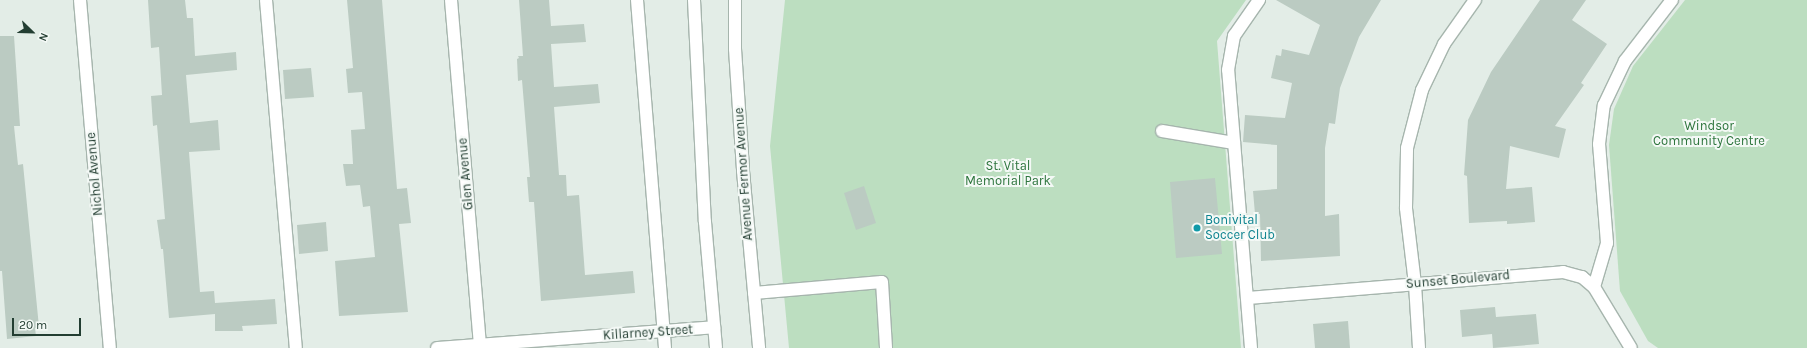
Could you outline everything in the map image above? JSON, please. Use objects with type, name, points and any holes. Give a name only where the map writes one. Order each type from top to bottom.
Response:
[{"type":"street","name":"Nichol Avenue","points":[[80,0],[110,348]]},
{"type":"street","points":[[266,0],[296,348]]},
{"type":"street","name":"Glen Avenue","points":[[451,0],[480,346]]},
{"type":"street","points":[[637,0],[665,348]]},
{"type":"street","points":[[694,0],[705,222],[716,348]]},
{"type":"street","name":"Avenue Fermor Avenue","points":[[734,0],[743,164],[759,348]]},
{"type":"street","points":[[1251,348],[1228,70],[1234,36],[1259,0]]},
{"type":"street","points":[[1419,348],[1415,284],[1406,208],[1407,148],[1422,90],[1444,44],[1475,0]]},
{"type":"street","points":[[1594,287],[1607,243],[1599,144],[1604,106],[1625,61],[1672,0]]},
{"type":"street","points":[[1162,131],[1234,143]]},
{"type":"street","name":"Sunset Boulevard","points":[[1248,298],[1563,272],[1582,278],[1594,287],[1631,348]]},
{"type":"street","points":[[754,293],[882,282],[886,348]]},
{"type":"street","name":"Killarney Street","points":[[437,348],[480,346],[714,327]]},
{"type":"green space","name":"St. Vital Memorial Park","points":[[785,0],[1246,0],[1217,41],[1241,348],[789,348],[770,146]]},
{"type":"green space","name":"Windsor Community Centre","points":[[1685,0],[1807,0],[1807,348],[1658,348],[1648,341],[1620,291],[1609,145],[1614,109],[1633,66]]},
{"type":"building","points":[[148,0],[185,0],[187,18],[193,18],[195,56],[236,52],[237,70],[186,75],[190,123],[218,120],[220,150],[189,152],[200,292],[214,291],[215,303],[275,299],[277,324],[242,326],[243,331],[215,331],[215,314],[169,318],[163,249],[161,249],[157,220],[165,219],[157,125],[153,126],[151,96],[162,95],[159,47],[151,48]]},
{"type":"building","points":[[347,0],[382,0],[397,189],[407,188],[411,223],[399,224],[408,312],[339,316],[335,261],[375,257],[370,206],[363,207],[360,185],[346,186],[343,164],[353,164],[351,130],[365,129],[362,92],[348,93],[346,69],[353,68]]},
{"type":"building","points":[[519,0],[549,0],[551,26],[584,24],[586,42],[551,44],[554,87],[598,84],[600,103],[554,107],[559,175],[566,175],[567,196],[579,195],[585,275],[633,271],[635,293],[541,301],[534,202],[529,202],[527,177],[530,177],[522,80],[518,81],[517,59],[519,58],[518,56],[523,56]]},
{"type":"building","points":[[1276,0],[1381,0],[1359,37],[1340,88],[1335,124],[1329,123],[1325,148],[1325,216],[1339,214],[1340,256],[1261,261],[1260,214],[1255,214],[1253,191],[1277,189],[1277,145],[1243,142],[1245,115],[1285,118],[1292,83],[1271,78],[1276,55],[1281,56],[1282,49],[1309,55],[1320,25]]},
{"type":"building","points":[[1540,0],[1586,0],[1572,20],[1607,44],[1581,83],[1584,85],[1555,126],[1566,129],[1559,158],[1510,146],[1506,189],[1532,187],[1535,222],[1507,224],[1507,221],[1469,223],[1467,176],[1464,175],[1468,120],[1491,72]]},
{"type":"building","points":[[0,36],[14,36],[20,126],[14,126],[18,165],[23,164],[39,327],[35,328],[36,336],[7,339],[2,271],[0,271]]},
{"type":"building","points":[[311,68],[314,97],[285,99],[283,70]]},
{"type":"building","name":"Bonivital Soccer Club","points":[[1215,178],[1222,254],[1176,258],[1170,182]]},
{"type":"building","points":[[864,186],[876,223],[856,230],[844,193]]},
{"type":"building","points":[[326,222],[328,251],[299,254],[297,225]]},
{"type":"building","points":[[1495,307],[1496,317],[1536,314],[1539,344],[1493,348],[1492,334],[1462,337],[1460,310]]},
{"type":"building","points":[[1348,321],[1350,348],[1315,348],[1313,324]]},
{"type":"place","name":"Bonivital Soccer Club","points":[[1197,228]]}]
